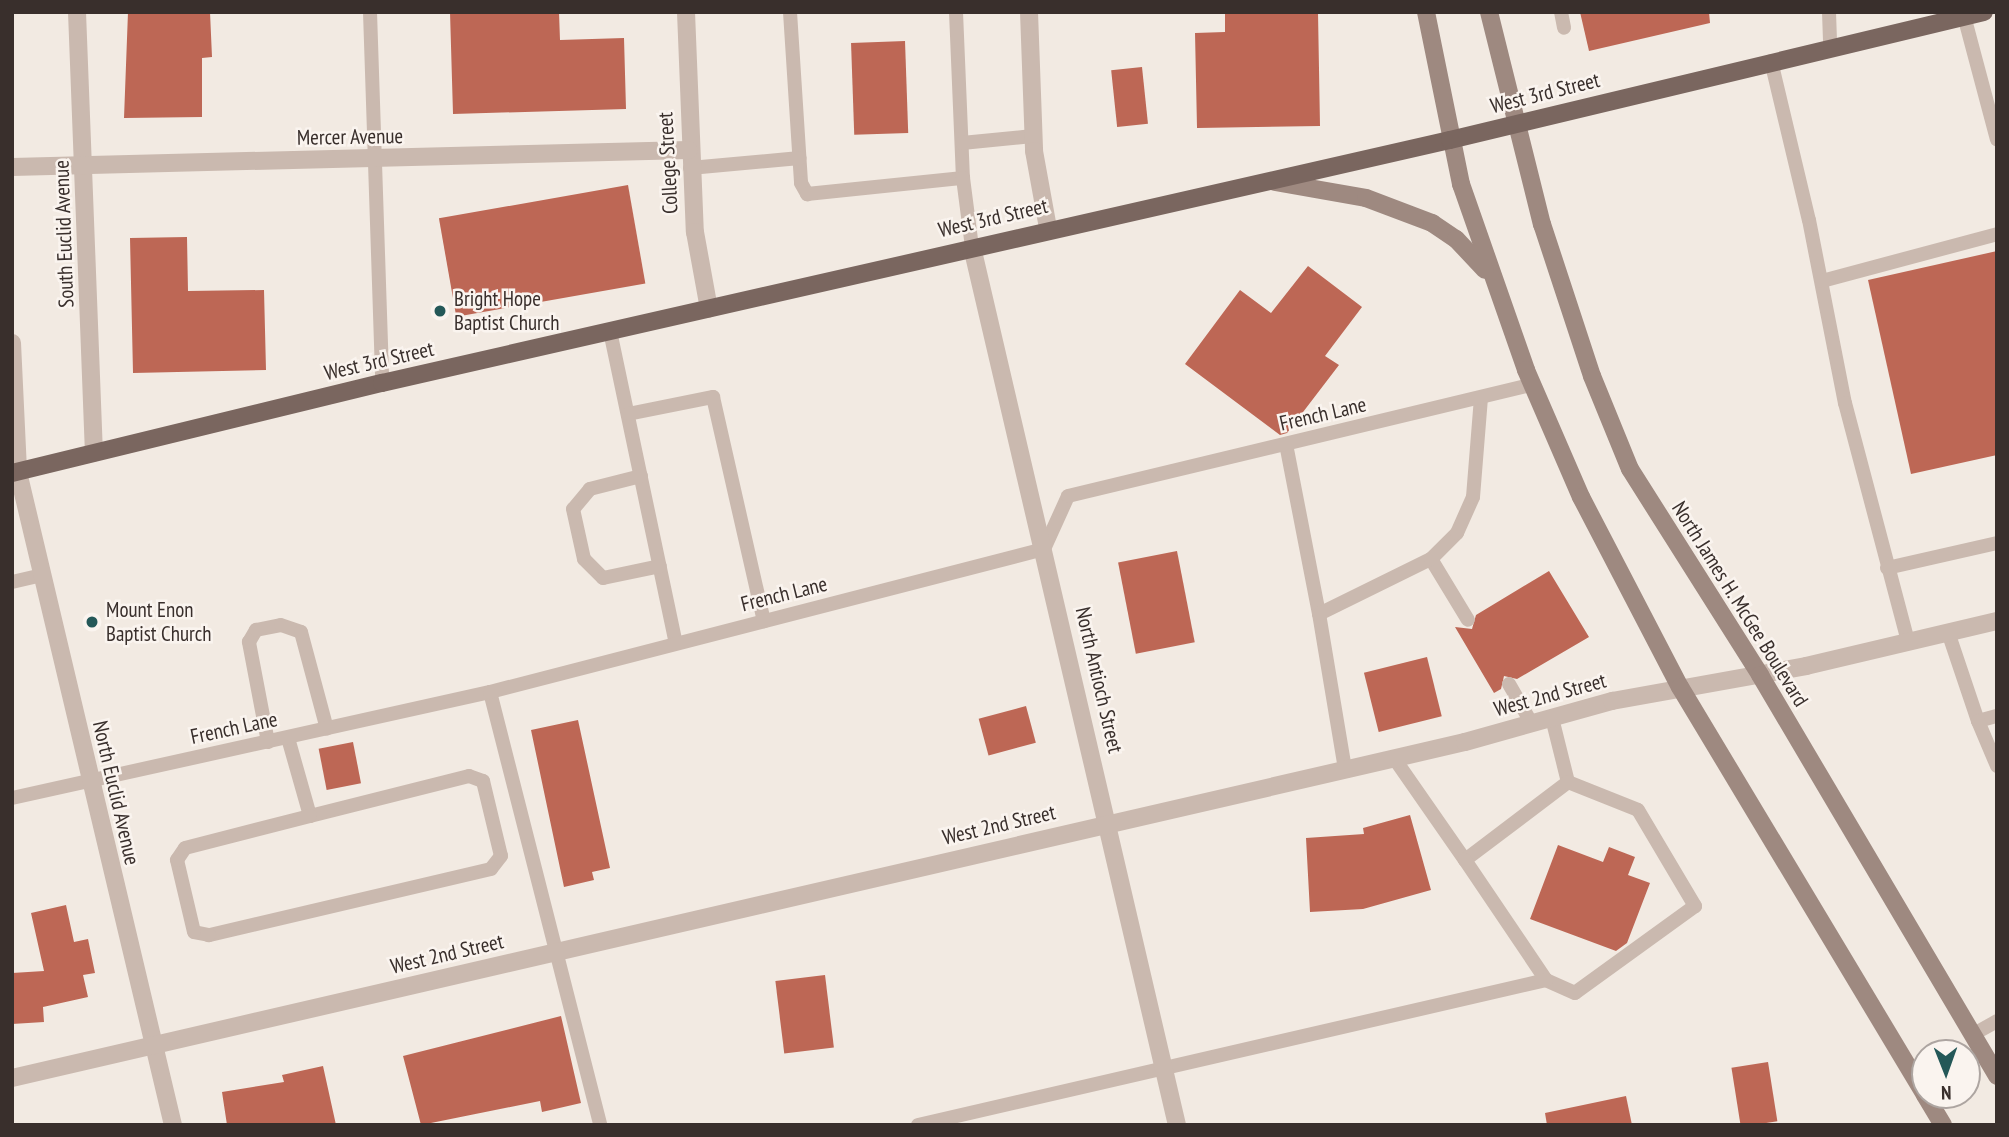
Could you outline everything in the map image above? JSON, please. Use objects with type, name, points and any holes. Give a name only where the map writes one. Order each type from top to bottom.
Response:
[{"type":"main road","points":[[1426,12],[1450,140],[1493,282],[1581,497],[1680,687],[1911,1072]]},
{"type":"main road","name":"North James H. McGee Boulevard","points":[[1489,12],[1542,224],[1592,376],[1630,469],[1760,675],[1997,1076]]},
{"type":"main road","name":"West 3rd Street","points":[[15,472],[382,383],[1048,228],[1450,140],[1964,14],[1984,12]]},
{"type":"main road","points":[[1261,181],[1305,184],[1366,198],[1432,223],[1463,246],[1493,282]]},
{"type":"main road","points":[[1933,1109],[1943,1125]]},
{"type":"street","name":"South Euclid Avenue","points":[[77,12],[94,453]]},
{"type":"street","name":"College Street","points":[[686,12],[689,159],[695,232],[709,309]]},
{"type":"street","points":[[1030,12],[1033,136],[1048,228]]},
{"type":"street","name":"Mercer Avenue","points":[[12,167],[375,159],[689,159]]},
{"type":"street","name":"North Antioch Street","points":[[972,247],[1110,823],[1177,1125]]},
{"type":"street","points":[[12,344],[15,472]]},
{"type":"street","name":"North Euclid Avenue","points":[[15,472],[173,1125]]},
{"type":"street","name":"West 2nd Street","points":[[12,1078],[1394,758],[1680,687],[1760,675],[1997,621]]},
{"type":"lane","points":[[370,12],[382,383]]},
{"type":"lane","points":[[790,12],[801,183],[807,194],[963,178]]},
{"type":"lane","points":[[956,12],[963,178],[972,247]]},
{"type":"lane","points":[[1561,12],[1564,27]]},
{"type":"lane","points":[[1829,12],[1830,48]]},
{"type":"lane","points":[[1964,14],[1997,140]]},
{"type":"lane","points":[[1771,61],[1822,281],[1845,403],[1908,642]]},
{"type":"lane","points":[[962,142],[1033,136]]},
{"type":"lane","points":[[689,159],[800,158]]},
{"type":"lane","points":[[1822,281],[1997,234]]},
{"type":"lane","points":[[610,331],[676,643]]},
{"type":"lane","name":"French Lane","points":[[12,799],[490,692],[1044,549],[1068,496],[1533,384]]},
{"type":"lane","points":[[628,415],[713,397],[764,621]]},
{"type":"lane","points":[[1319,614],[1431,559],[1457,533],[1474,497],[1481,398]]},
{"type":"lane","points":[[1286,444],[1319,614],[1345,769]]},
{"type":"lane","points":[[641,476],[590,489],[573,509],[584,559],[603,578],[660,566]]},
{"type":"lane","points":[[1887,568],[1997,543]]},
{"type":"lane","points":[[1431,559],[1468,620]]},
{"type":"lane","points":[[12,582],[41,575]]},
{"type":"lane","points":[[268,742],[249,642],[256,630],[281,625],[301,632],[327,729]]},
{"type":"lane","points":[[1948,632],[1978,721],[1997,766]]},
{"type":"lane","points":[[1508,684],[1532,724]]},
{"type":"lane","points":[[490,692],[600,1125]]},
{"type":"lane","points":[[1978,721],[1997,716]]},
{"type":"lane","points":[[1552,718],[1568,782]]},
{"type":"lane","points":[[288,738],[310,817]]},
{"type":"lane","points":[[1394,758],[1546,980],[1575,993],[1695,906],[1638,810],[1568,782]]},
{"type":"lane","points":[[469,776],[483,781],[501,856],[491,869],[209,935],[194,932],[177,860],[185,848],[310,817],[469,776]]},
{"type":"lane","points":[[1465,860],[1568,782]]},
{"type":"lane","points":[[918,1125],[1546,980]]},
{"type":"lane","points":[[1972,1035],[1997,1021]]},
{"type":"building","points":[[128,12],[210,12],[212,57],[202,58],[202,117],[124,118]]},
{"type":"building","points":[[450,12],[559,12],[560,40],[624,38],[626,109],[453,114]]},
{"type":"building","points":[[1225,12],[1318,12],[1320,126],[1197,128],[1195,33],[1225,32]]},
{"type":"building","points":[[1580,12],[1709,12],[1710,23],[1589,51]]},
{"type":"building","points":[[905,41],[908,133],[854,135],[851,43]]},
{"type":"building","points":[[1142,67],[1148,124],[1117,127],[1111,70]]},
{"type":"building","points":[[628,185],[645,283],[456,317],[439,218]]},
{"type":"building","points":[[187,237],[188,291],[264,290],[266,370],[133,373],[130,238]]},
{"type":"building","points":[[1997,251],[1997,455],[1911,474],[1868,280]]},
{"type":"building","points":[[1308,266],[1362,307],[1325,356],[1339,365],[1287,433],[1280,435],[1185,364],[1240,290],[1271,313]]},
{"type":"building","points":[[1177,551],[1195,642],[1136,654],[1118,562]]},
{"type":"building","points":[[1549,571],[1589,637],[1517,679],[1504,676],[1501,689],[1494,693],[1455,627],[1472,629],[1476,615]]},
{"type":"building","points":[[1427,657],[1442,716],[1379,732],[1364,673]]},
{"type":"building","points":[[1026,706],[1036,743],[989,755],[979,719]]},
{"type":"building","points":[[578,720],[610,868],[592,872],[594,880],[564,887],[531,730]]},
{"type":"building","points":[[353,742],[361,783],[327,790],[319,749]]},
{"type":"building","points":[[1410,815],[1431,890],[1363,909],[1310,912],[1306,838],[1364,834],[1363,828]]},
{"type":"building","points":[[1558,845],[1603,862],[1609,847],[1635,857],[1628,875],[1650,883],[1627,943],[1616,951],[1530,919]]},
{"type":"building","points":[[66,905],[74,942],[88,939],[95,973],[83,975],[88,997],[43,1007],[44,1022],[12,1024],[12,973],[44,971],[31,913]]},
{"type":"building","points":[[825,975],[834,1047],[784,1054],[775,981]]},
{"type":"building","points":[[561,1016],[581,1103],[542,1112],[540,1101],[421,1125],[403,1056]]},
{"type":"building","points":[[1768,1062],[1777,1121],[1741,1125],[1731,1068]]},
{"type":"building","points":[[323,1066],[336,1125],[227,1125],[222,1092],[284,1082],[282,1075]]},
{"type":"building","points":[[1626,1096],[1632,1125],[1547,1125],[1545,1113]]},
{"type":"place","name":"Bright Hope Baptist Church","points":[[440,311]]},
{"type":"place","name":"Mount Enon Baptist Church","points":[[92,622]]}]
